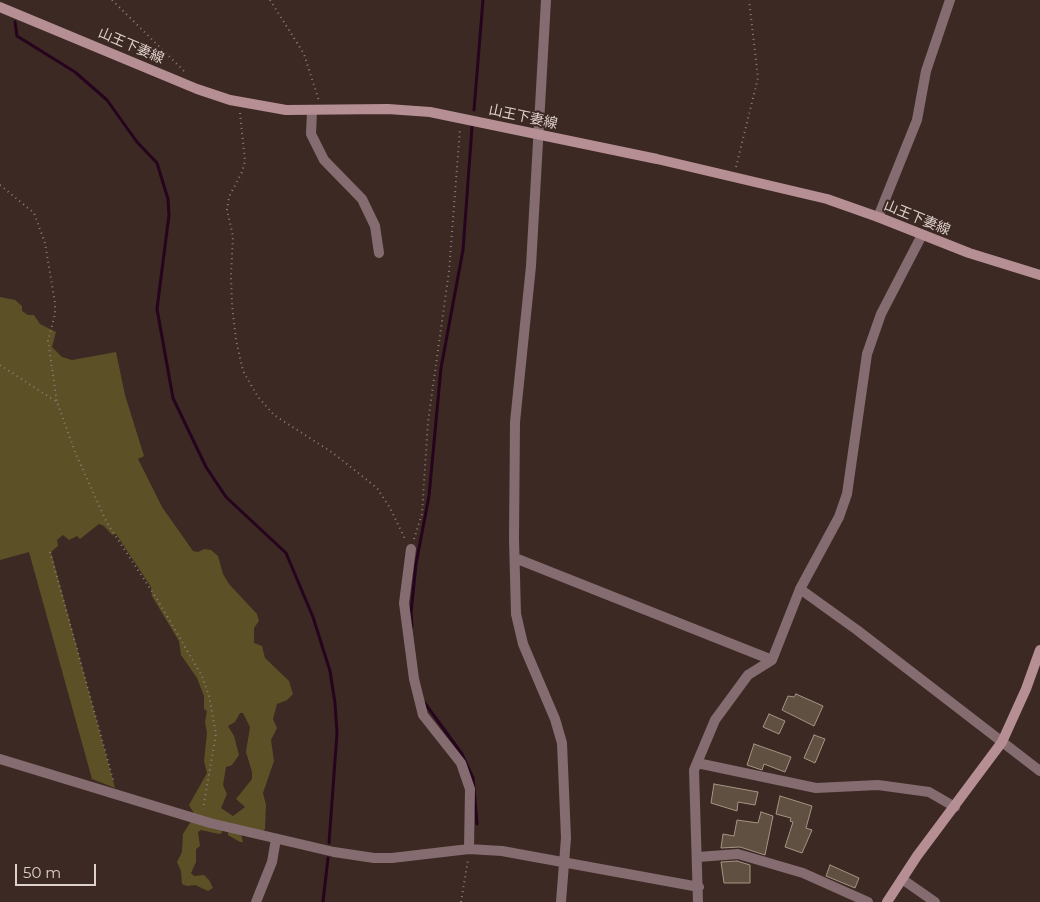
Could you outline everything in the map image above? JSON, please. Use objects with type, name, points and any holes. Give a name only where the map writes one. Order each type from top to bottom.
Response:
[{"type":"main road","name":"山王下妻線","points":[[0,7],[186,84],[239,102],[278,109],[316,111],[411,110],[460,117],[734,176],[827,199],[878,216],[922,235],[998,263],[1040,275]]},
{"type":"main road","points":[[887,902],[1002,742],[1026,689],[1040,650]]},
{"type":"street","points":[[546,0],[531,266],[515,422],[514,558],[516,614],[523,644],[555,719],[562,743],[565,785],[564,860],[561,902]]},
{"type":"street","points":[[878,216],[917,120],[926,71],[950,0]]},
{"type":"street","points":[[316,111],[311,134],[324,160],[362,199],[375,226],[379,253]]},
{"type":"street","points":[[698,902],[694,770],[715,720],[748,675],[772,660],[800,589],[840,517],[847,494],[867,354],[881,314],[922,235]]},
{"type":"street","points":[[411,550],[404,603],[414,679],[422,715],[461,763],[470,789],[469,849]]},
{"type":"street","points":[[514,558],[704,631],[772,660]]},
{"type":"street","points":[[800,589],[857,630],[1040,770]]},
{"type":"street","points":[[0,759],[201,820],[276,839],[374,858],[392,858],[469,849],[502,851],[564,860],[699,886]]},
{"type":"street","points":[[697,762],[816,788],[878,785],[929,792],[955,807]]},
{"type":"street","points":[[256,902],[272,862],[276,839]]},
{"type":"street","points":[[698,857],[738,854],[803,872],[868,902]]},
{"type":"street","points":[[902,879],[935,902]]},
{"type":"path","points":[[112,0],[145,35],[179,65],[185,72],[186,84]]},
{"type":"path","points":[[270,0],[304,54],[316,111]]},
{"type":"path","points":[[734,176],[758,78],[749,0]]},
{"type":"path","points":[[239,102],[245,161],[242,172],[229,197],[227,210],[233,236],[231,276],[234,323],[243,371],[258,397],[274,416],[333,453],[377,488],[390,508],[411,550]]},
{"type":"path","points":[[411,550],[422,514],[428,422],[449,270],[459,161],[460,117]]},
{"type":"path","points":[[0,185],[34,214],[45,243],[55,303],[55,314],[48,341],[57,402],[75,452],[107,523],[184,644],[202,676],[209,696],[216,734],[201,820]]},
{"type":"path","points":[[0,366],[57,402]]},
{"type":"path","points":[[50,552],[117,795]]},
{"type":"path","points":[[461,902],[469,849]]},
{"type":"shaded area","points":[[0,297],[15,300],[22,306],[22,311],[28,315],[34,315],[40,324],[56,332],[52,347],[62,357],[72,360],[116,352],[125,395],[144,456],[138,459],[162,507],[193,551],[211,550],[218,556],[223,574],[229,584],[257,614],[259,621],[254,628],[254,643],[262,646],[265,658],[289,681],[293,694],[287,700],[277,704],[273,719],[277,728],[271,740],[274,761],[263,793],[266,805],[265,829],[260,834],[241,834],[243,842],[228,835],[228,830],[222,828],[222,833],[219,834],[201,830],[198,832],[200,846],[196,849],[196,862],[191,873],[194,876],[204,875],[213,888],[208,891],[195,885],[187,886],[182,884],[181,871],[177,862],[182,852],[183,834],[195,815],[189,805],[207,773],[204,761],[207,711],[204,709],[204,696],[197,678],[181,655],[179,641],[152,596],[151,587],[116,534],[112,535],[104,526],[99,524],[80,539],[77,536],[69,540],[63,535],[57,540],[58,546],[51,552],[115,788],[92,779],[29,552],[0,560]],"holes":[[[240,713],[243,713],[250,727],[246,752],[252,772],[252,779],[236,799],[245,807],[233,816],[221,808],[227,794],[223,785],[226,767],[232,765],[239,755],[234,736],[228,726],[235,722]]]},
{"type":"building","points":[[796,694],[823,706],[814,726],[782,710],[788,696],[794,697]]},
{"type":"building","points":[[769,714],[785,721],[779,734],[763,727]]},
{"type":"building","points":[[814,735],[825,739],[815,763],[804,758]]},
{"type":"building","points":[[754,744],[791,757],[785,772],[764,764],[762,770],[747,765]]},
{"type":"building","points":[[714,784],[758,792],[755,805],[738,802],[737,811],[711,803]]},
{"type":"building","points":[[780,796],[812,806],[806,828],[812,830],[802,853],[785,847],[793,822],[790,821],[791,818],[776,814]]},
{"type":"building","points":[[761,812],[773,816],[765,855],[740,847],[721,848],[723,834],[734,836],[737,820],[758,823]]},
{"type":"building","points":[[737,861],[750,865],[750,883],[724,883],[721,862]]},
{"type":"building","points":[[830,865],[859,878],[855,888],[826,876]]},
{"type":"waterway","points":[[474,110],[483,0]]},
{"type":"waterway","points":[[15,22],[17,36],[75,72],[107,100],[137,142],[157,163],[168,199],[169,215],[157,309],[173,398],[206,467],[226,497],[286,553],[313,617],[330,671],[337,733],[329,843]]},
{"type":"waterway","points":[[412,627],[411,613],[416,564],[429,496],[441,368],[463,250],[472,127]]},
{"type":"waterway","points":[[424,702],[462,754],[473,778],[477,824]]},
{"type":"waterway","points":[[323,902],[328,858]]}]
